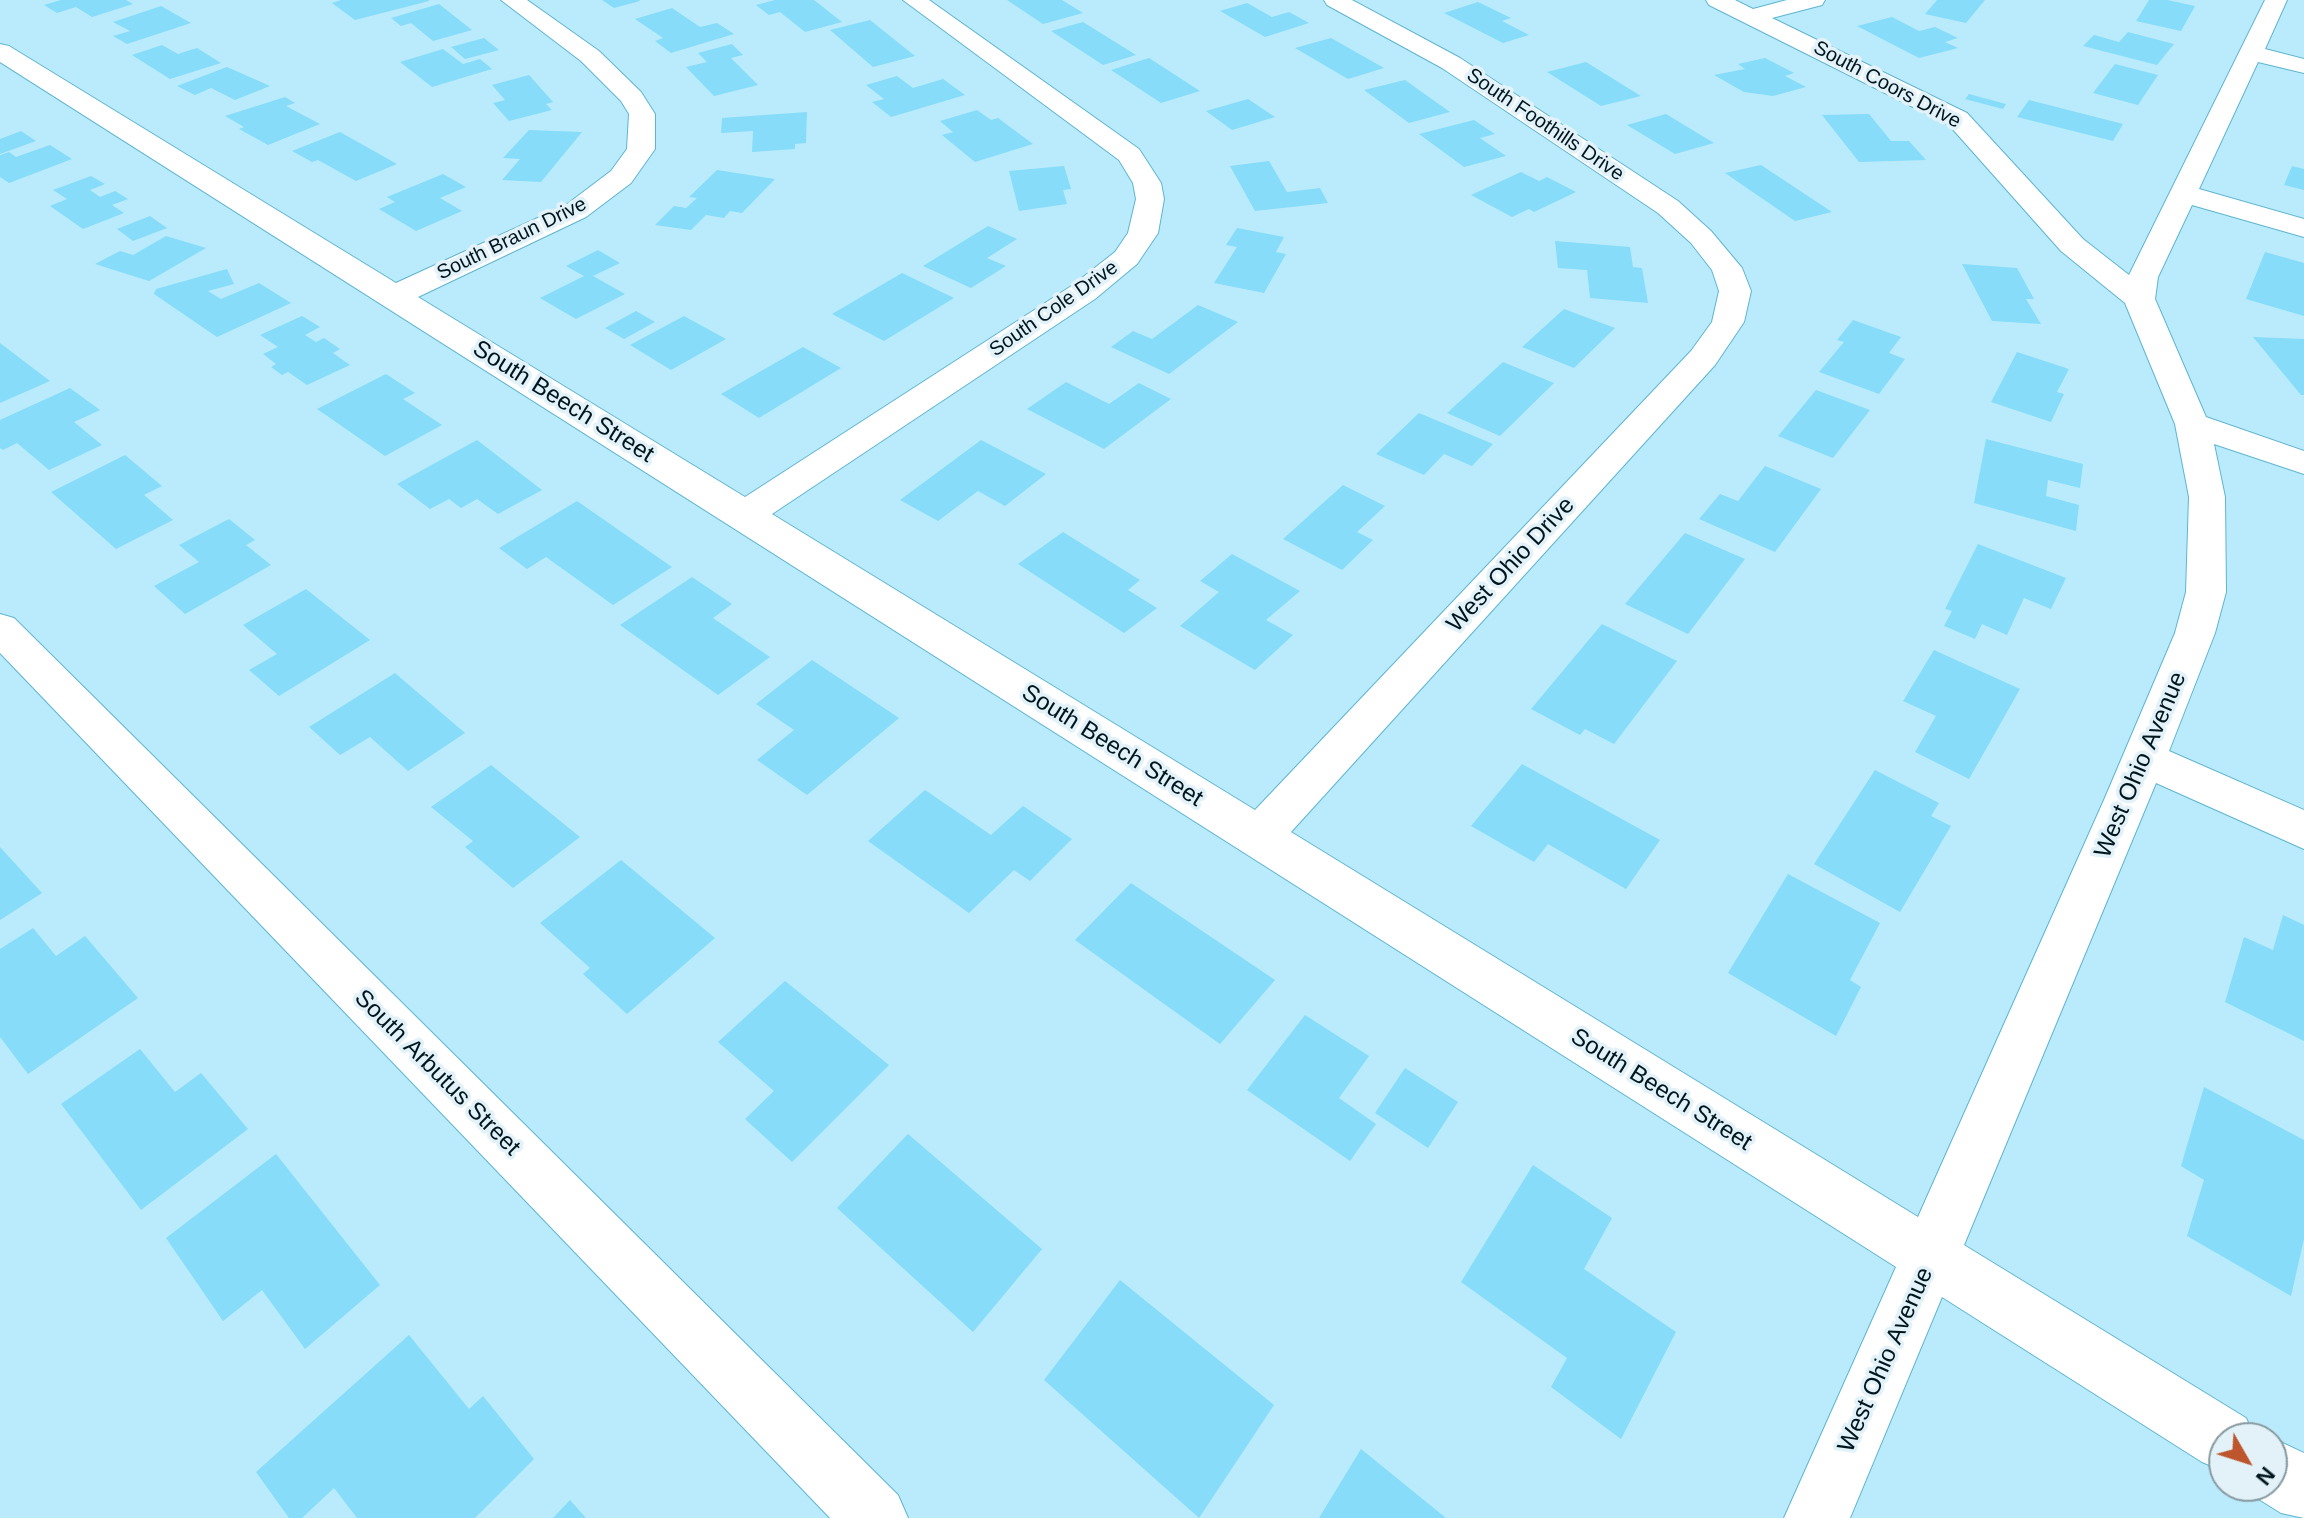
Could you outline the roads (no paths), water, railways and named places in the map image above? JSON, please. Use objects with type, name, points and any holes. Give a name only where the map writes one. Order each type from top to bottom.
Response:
[{"type":"street","name":"South Braun Drive","points":[[394,296],[576,211],[621,177],[641,149],[642,114],[632,97],[590,56],[512,0]]},
{"type":"street","name":"South Cole Drive","points":[[744,515],[1084,292],[1126,258],[1143,233],[1150,199],[1143,175],[1129,155],[914,0]]},
{"type":"street","name":"South Foothills Drive","points":[[1335,0],[1442,57],[1650,195],[1701,237],[1733,278]]},
{"type":"street","name":"South Coors Drive","points":[[1717,0],[1958,119],[2072,245],[2139,299]]},
{"type":"street","points":[[1753,16],[1814,0]]},
{"type":"street","points":[[2139,299],[2143,277],[2276,0]]},
{"type":"street","name":"South Beech Street","points":[[0,51],[2208,1430]]},
{"type":"street","points":[[2251,53],[2304,66]]},
{"type":"street","points":[[2185,194],[2304,228]]},
{"type":"street","name":"West Ohio Drive","points":[[1258,837],[1703,358],[1728,322],[1734,303],[1733,278]]},
{"type":"street","name":"West Ohio Avenue","points":[[1817,1518],[2145,759],[2184,665],[2206,592],[2207,497],[2192,424],[2139,299]]},
{"type":"street","points":[[2192,424],[2304,463]]},
{"type":"street","name":"South Arbutus Street","points":[[0,628],[875,1518]]},
{"type":"street","points":[[2145,759],[2304,830]]}]
